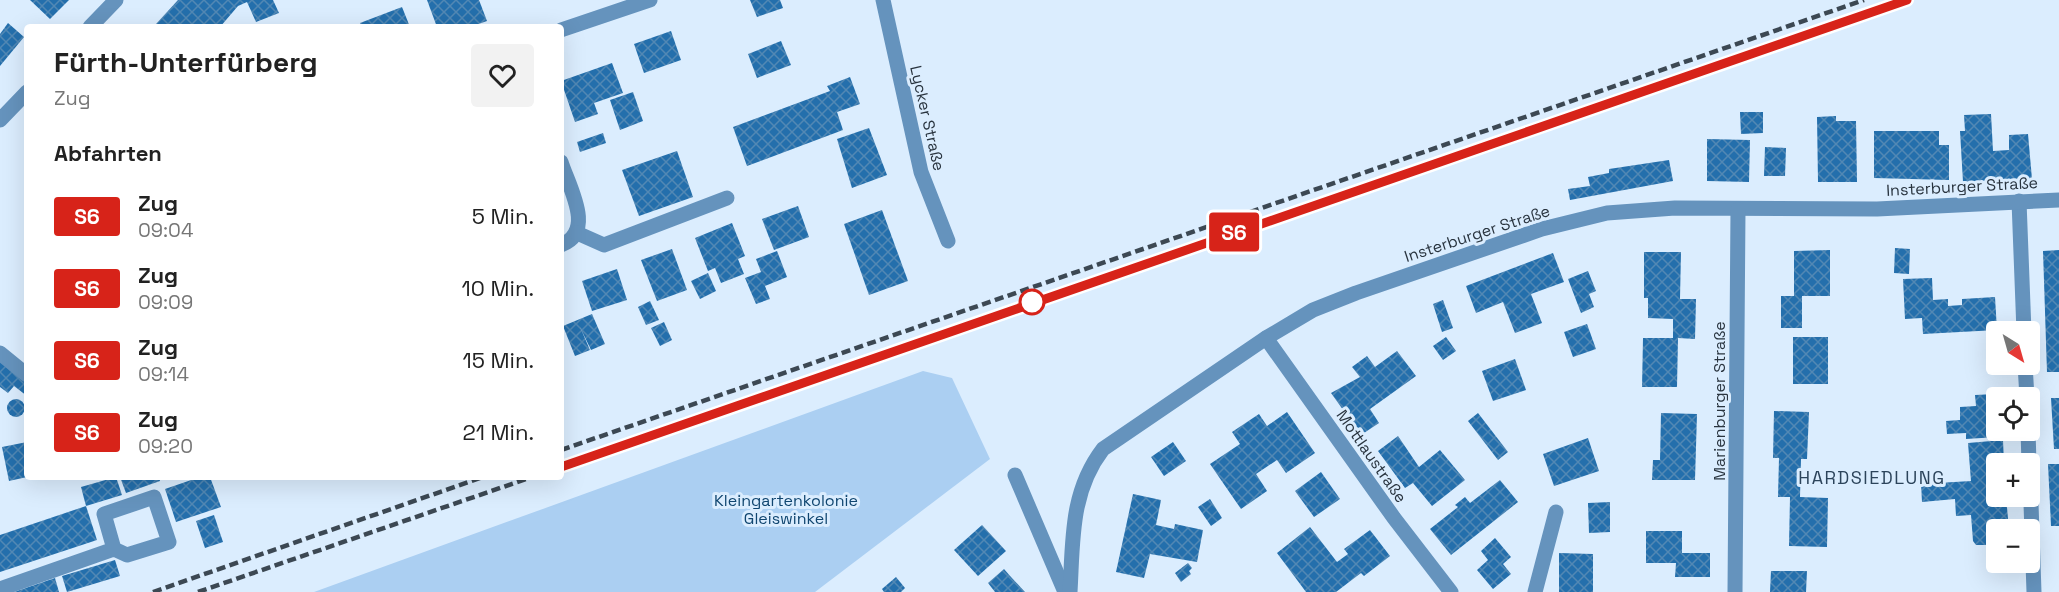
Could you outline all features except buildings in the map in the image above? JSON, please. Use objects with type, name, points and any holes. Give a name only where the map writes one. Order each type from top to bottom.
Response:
[{"type":"street","points":[[93,24],[116,0]]},
{"type":"street","points":[[564,29],[650,0]]},
{"type":"street","name":"Lycker Straße","points":[[883,0],[921,172],[948,241]]},
{"type":"street","points":[[0,120],[24,95]]},
{"type":"street","points":[[564,171],[579,214],[577,233],[564,243]]},
{"type":"street","points":[[577,233],[604,245],[727,198]]},
{"type":"street","name":"Insterburger Straße","points":[[1070,592],[1078,494],[1087,471],[1103,449],[1266,338],[1313,310],[1542,229],[1607,213],[1675,208],[1738,210],[1876,208],[2059,200]]},
{"type":"street","points":[[2019,201],[2024,321]]},
{"type":"street","name":"Marienburger Straße","points":[[1736,592],[1738,210]]},
{"type":"street","name":"Mottlaustraße","points":[[1266,338],[1394,518],[1451,592]]},
{"type":"street","points":[[0,353],[24,373]]},
{"type":"street","points":[[1015,475],[1065,592]]},
{"type":"street","points":[[0,589],[114,549],[127,555],[170,542],[154,497],[105,514],[114,549]]},
{"type":"street","points":[[2031,507],[2034,592]]},
{"type":"street","points":[[1535,592],[1556,512]]},
{"type":"green space","name":"Kleingartenkolonie Gleiswinkel","points":[[923,371],[952,378],[990,459],[815,592],[314,592]]},
{"type":"railway","points":[[564,449],[1864,0]]},
{"type":"railway","points":[[564,466],[1907,0]]},
{"type":"railway","points":[[153,592],[474,480]]},
{"type":"railway","points":[[198,592],[523,480]]},
{"type":"train","name":"S6","points":[[564,466],[1907,0]]},
{"type":"district","name":"HARDSIEDLUNG","points":[[1872,478]]}]
